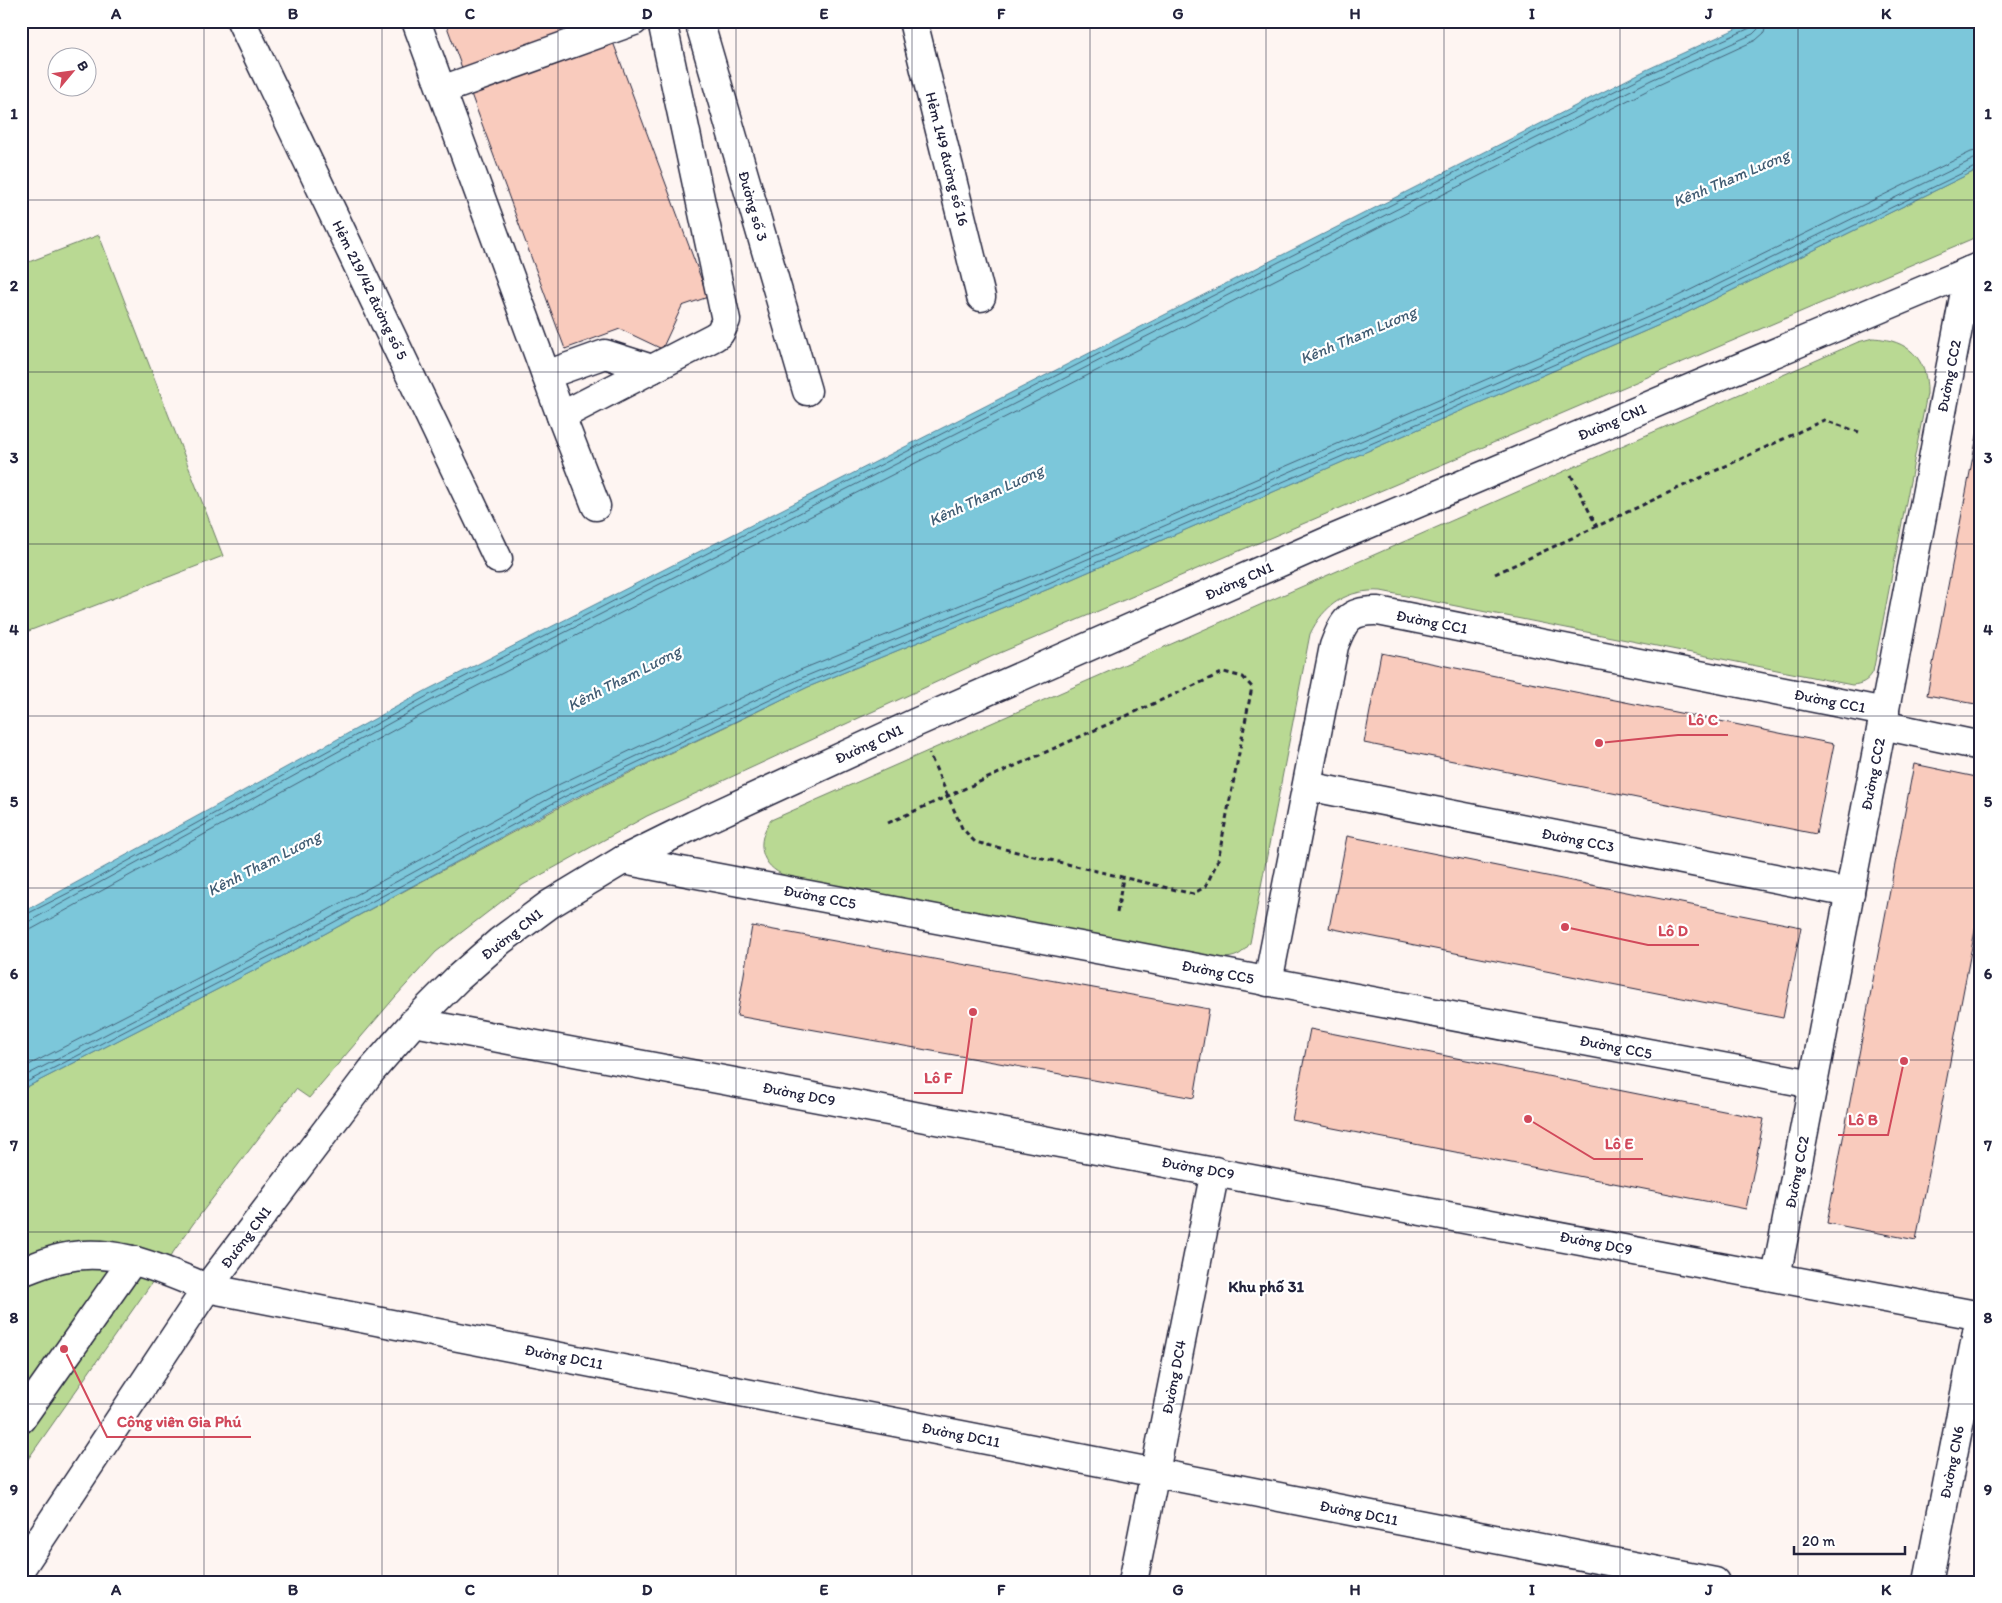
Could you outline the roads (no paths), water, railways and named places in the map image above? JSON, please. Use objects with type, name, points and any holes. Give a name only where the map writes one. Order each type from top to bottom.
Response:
[{"type":"street","name":"Hẻm 219/42 đường số 5","points":[[241,21],[498,559]]},
{"type":"street","points":[[416,21],[546,376],[596,506]]},
{"type":"street","points":[[442,90],[634,21]]},
{"type":"street","points":[[561,416],[714,338],[720,333],[726,320],[662,21]]},
{"type":"street","name":"Đường số 3","points":[[699,21],[807,391]]},
{"type":"street","name":"Hẻm 149 đường số 16","points":[[912,21],[982,297]]},
{"type":"street","name":"Đường CN1","points":[[21,1568],[207,1288],[372,1070],[414,1022],[458,978],[500,941],[550,904],[623,860],[694,824],[915,723],[1319,545],[1975,269]]},
{"type":"street","name":"Đường CC2","points":[[1776,1277],[1883,718],[1975,269]]},
{"type":"street","points":[[546,376],[605,354],[652,369]]},
{"type":"street","name":"Đường CC1","points":[[1268,982],[1334,646],[1341,628],[1350,616],[1363,611],[1378,611],[1883,718],[1981,746]]},
{"type":"street","name":"Đường CC3","points":[[1307,786],[1850,894]]},
{"type":"street","name":"Đường CC5","points":[[623,860],[1813,1084]]},
{"type":"street","name":"Đường DC9","points":[[414,1022],[1981,1314]]},
{"type":"street","name":"Đường DC4","points":[[1133,1582],[1215,1172]]},
{"type":"street","name":"Đường DC11","points":[[21,1272],[50,1261],[79,1255],[106,1255],[133,1260],[207,1288],[1715,1582]]},
{"type":"street","points":[[21,1419],[133,1260]]},
{"type":"street","name":"Đường CN6","points":[[1928,1582],[1981,1314]]},
{"type":"water","name":"Kênh Tham Lương","points":[[1753,21],[1981,21],[1981,168],[1680,316],[1051,588],[808,687],[568,801],[306,944],[21,1090],[21,913],[427,690],[1646,70]]},
{"type":"place","name":"Lô C","points":[[1599,743]]},
{"type":"place","name":"Lô D","points":[[1565,927]]},
{"type":"place","name":"Lô F","points":[[973,1012]]},
{"type":"place","name":"Lô B","points":[[1904,1061]]},
{"type":"place","name":"Lô E","points":[[1528,1119]]},
{"type":"place","name":"Công viên Gia Phú","points":[[64,1349]]},
{"type":"district","name":"Khu phố 31","points":[[1266,1286]]}]
